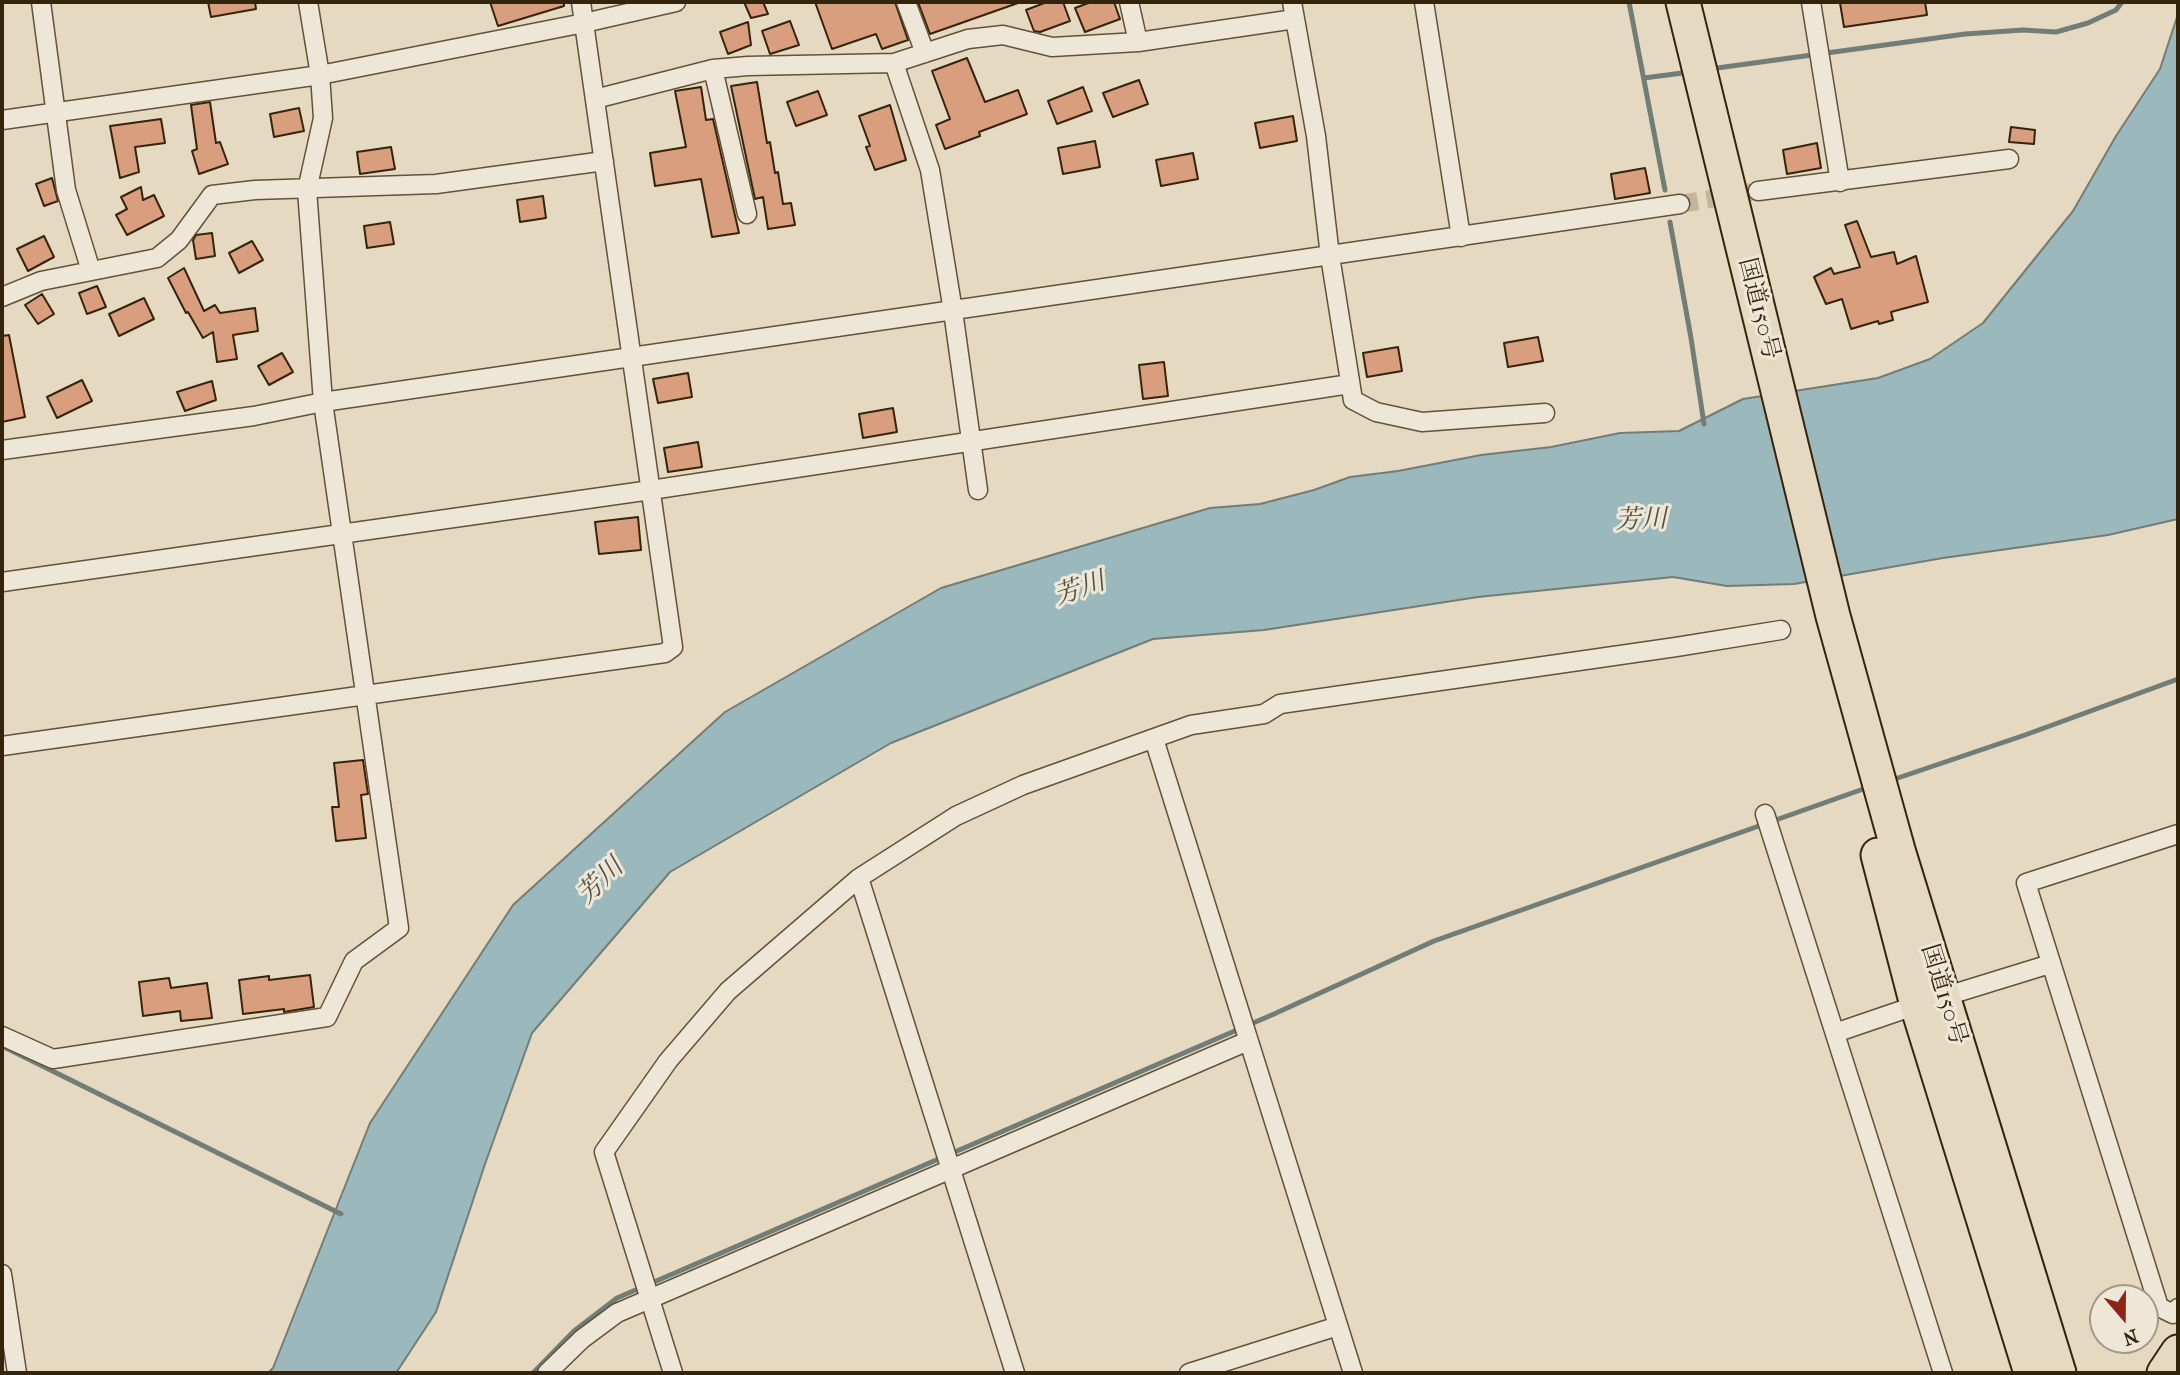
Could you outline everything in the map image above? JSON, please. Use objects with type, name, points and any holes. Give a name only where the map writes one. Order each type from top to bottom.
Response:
[{"type":"highway","name":"国道150号","points":[[1683,2],[1833,616],[1898,850],[1930,1001],[2031,1373]]},
{"type":"highway","name":"国道150号","points":[[1930,1001],[2059,1373]]},
{"type":"highway","points":[[2164,1373],[2178,1352]]},
{"type":"street","points":[[41,2],[66,190],[91,271]]},
{"type":"street","points":[[2,1036],[53,1059],[327,1017],[354,961],[399,928],[323,402],[307,190],[323,118],[320,75],[307,2]]},
{"type":"street","points":[[2,746],[664,653],[673,647],[581,2]]},
{"type":"street","points":[[2,120],[320,75],[676,2]]},
{"type":"street","points":[[906,2],[925,53]]},
{"type":"street","points":[[1129,2],[1138,42]]},
{"type":"street","points":[[1424,2],[1461,237]]},
{"type":"street","points":[[1811,2],[1840,182]]},
{"type":"street","points":[[595,99],[713,69],[894,63],[968,39],[1003,35],[1052,47],[1138,42],[1294,10],[1316,135],[1330,256],[1353,400],[1376,412],[1422,422],[1545,413]]},
{"type":"street","points":[[894,63],[930,170],[978,490]]},
{"type":"street","points":[[713,69],[747,214]]},
{"type":"street","points":[[1758,191],[2009,159]]},
{"type":"street","points":[[2,298],[41,281],[157,258],[178,240],[212,195],[255,190],[436,184],[604,161]]},
{"type":"street","points":[[2,450],[254,416],[323,402],[1680,204]]},
{"type":"street","points":[[2,582],[651,490],[1350,384]]},
{"type":"street","points":[[673,1373],[604,1152],[668,1061],[728,991],[859,878],[956,816],[1052,774],[1191,725],[1264,714],[1280,704],[1781,630]]},
{"type":"street","points":[[1154,739],[1353,1373]]},
{"type":"street","points":[[1765,814],[1943,1373]]},
{"type":"street","points":[[2178,834],[2025,883],[2159,1307],[2173,1314],[2178,1308]]},
{"type":"street","points":[[859,878],[1015,1373]]},
{"type":"street","points":[[1835,1034],[2050,964]]},
{"type":"street","points":[[547,1373],[582,1339],[617,1313],[1247,1039]]},
{"type":"street","points":[[2,1274],[17,1373]]},
{"type":"street","points":[[1189,1373],[1338,1326]]},
{"type":"water","name":"芳川","points":[[2178,14],[2178,519],[2108,535],[1943,558],[1794,584],[1727,586],[1673,577],[1478,597],[1264,630],[1153,639],[891,743],[670,872],[532,1033],[436,1312],[396,1373],[268,1373],[273,1368],[370,1123],[513,905],[725,712],[941,588],[1210,508],[1260,504],[1314,490],[1350,477],[1481,455],[1551,447],[1620,433],[1679,431],[1743,399],[1878,378],[1930,359],[1983,323],[2073,211],[2116,136],[2160,69]]},
{"type":"building","points":[[208,2],[255,2],[256,9],[211,17]]},
{"type":"building","points":[[490,2],[564,2],[564,6],[498,26]]},
{"type":"building","points":[[744,2],[763,2],[768,14],[751,18]]},
{"type":"building","points":[[815,2],[895,2],[908,40],[882,49],[876,34],[832,49]]},
{"type":"building","points":[[918,2],[1018,2],[1018,3],[930,34]]},
{"type":"building","points":[[1047,2],[1063,2],[1070,21],[1040,32],[1034,31],[1026,10]]},
{"type":"building","points":[[1091,2],[1114,2],[1120,19],[1085,32],[1075,8]]},
{"type":"building","points":[[1925,2],[1927,15],[1844,27],[1840,3]]},
{"type":"building","points":[[790,21],[799,45],[770,54],[762,31]]},
{"type":"building","points":[[748,22],[751,45],[728,54],[720,32]]},
{"type":"building","points":[[967,58],[985,102],[1018,90],[1027,114],[979,132],[980,136],[945,149],[936,125],[950,119],[932,71]]},
{"type":"building","points":[[1139,80],[1148,104],[1113,117],[1103,93]]},
{"type":"building","points":[[757,82],[767,143],[770,142],[775,173],[778,172],[783,204],[791,203],[795,225],[768,229],[763,197],[755,199],[731,86]]},
{"type":"building","points":[[701,87],[706,120],[713,119],[739,233],[712,237],[701,179],[655,186],[650,153],[686,147],[675,91]]},
{"type":"building","points":[[1083,87],[1092,111],[1057,124],[1048,101]]},
{"type":"building","points":[[818,91],[827,115],[796,126],[787,102]]},
{"type":"building","points":[[210,102],[216,143],[220,142],[228,164],[199,174],[192,151],[197,149],[191,105]]},
{"type":"building","points":[[890,105],[906,160],[875,170],[859,116]]},
{"type":"building","points":[[299,108],[304,131],[274,137],[270,114]]},
{"type":"building","points":[[1293,116],[1297,141],[1260,148],[1255,123]]},
{"type":"building","points":[[161,119],[165,143],[135,147],[139,172],[120,178],[110,126]]},
{"type":"building","points":[[2011,127],[2035,130],[2034,144],[2009,142]]},
{"type":"building","points":[[1095,141],[1100,167],[1063,174],[1058,148]]},
{"type":"building","points":[[1817,143],[1821,168],[1787,174],[1783,150]]},
{"type":"building","points":[[391,147],[395,169],[360,174],[357,152]]},
{"type":"building","points":[[1193,153],[1198,179],[1161,186],[1156,160]]},
{"type":"building","points":[[1645,168],[1650,193],[1615,199],[1611,174]]},
{"type":"building","points":[[52,178],[58,201],[44,206],[36,184]]},
{"type":"building","points":[[141,187],[143,200],[154,195],[164,216],[127,235],[116,215],[127,209],[121,197]]},
{"type":"building","points":[[543,196],[546,218],[520,222],[517,200]]},
{"type":"building","points":[[1857,221],[1871,257],[1894,252],[1897,264],[1916,256],[1928,302],[1891,312],[1893,320],[1879,324],[1878,321],[1851,329],[1842,299],[1826,304],[1814,277],[1831,268],[1834,274],[1860,267],[1845,225]]},
{"type":"building","points":[[390,222],[394,244],[367,248],[364,226]]},
{"type":"building","points":[[212,233],[215,256],[196,259],[193,240],[196,235]]},
{"type":"building","points":[[44,236],[54,257],[28,271],[17,249]]},
{"type":"building","points":[[252,241],[263,260],[239,273],[229,253]]},
{"type":"building","points":[[184,268],[204,311],[215,305],[220,313],[255,308],[258,331],[233,335],[237,359],[217,362],[213,332],[203,338],[188,312],[186,313],[168,278]]},
{"type":"building","points":[[97,286],[106,307],[87,314],[79,293]]},
{"type":"building","points":[[42,294],[54,314],[38,324],[25,305]]},
{"type":"building","points":[[144,298],[154,319],[119,336],[109,314]]},
{"type":"building","points":[[9,335],[25,417],[2,422],[2,336]]},
{"type":"building","points":[[1538,337],[1543,361],[1508,367],[1504,343]]},
{"type":"building","points":[[1398,347],[1402,371],[1367,377],[1363,353]]},
{"type":"building","points":[[282,353],[293,372],[269,385],[258,366]]},
{"type":"building","points":[[1164,362],[1168,396],[1143,399],[1139,365]]},
{"type":"building","points":[[688,373],[692,397],[658,403],[653,379]]},
{"type":"building","points":[[82,380],[92,401],[57,418],[47,397]]},
{"type":"building","points":[[212,381],[216,400],[185,411],[177,392]]},
{"type":"building","points":[[893,408],[897,432],[863,438],[859,414]]},
{"type":"building","points":[[698,442],[702,467],[668,472],[664,448]]},
{"type":"building","points":[[638,517],[641,550],[599,554],[595,522]]},
{"type":"building","points":[[363,760],[368,794],[361,795],[366,838],[336,841],[332,807],[339,807],[334,763]]},
{"type":"building","points":[[310,975],[314,1007],[243,1014],[239,980],[269,976],[269,980]]},
{"type":"building","points":[[169,978],[171,988],[207,983],[212,1018],[181,1021],[180,1011],[143,1016],[139,982]]},
{"type":"waterway","points":[[1629,2],[1665,190]]},
{"type":"waterway","points":[[1710,69],[1965,34],[2023,30],[2056,32],[2088,23],[2116,10],[2122,2]]},
{"type":"waterway","points":[[1644,78],[1690,72]]},
{"type":"waterway","points":[[1670,222],[1704,424]]},
{"type":"waterway","points":[[1889,781],[2178,679]]},
{"type":"waterway","points":[[533,1373],[574,1331],[617,1298],[1274,1014],[1434,941],[1869,787]]},
{"type":"waterway","points":[[2,1046],[341,1214]]},
{"type":"tunnel","points":[[1680,204],[1758,191]]}]
